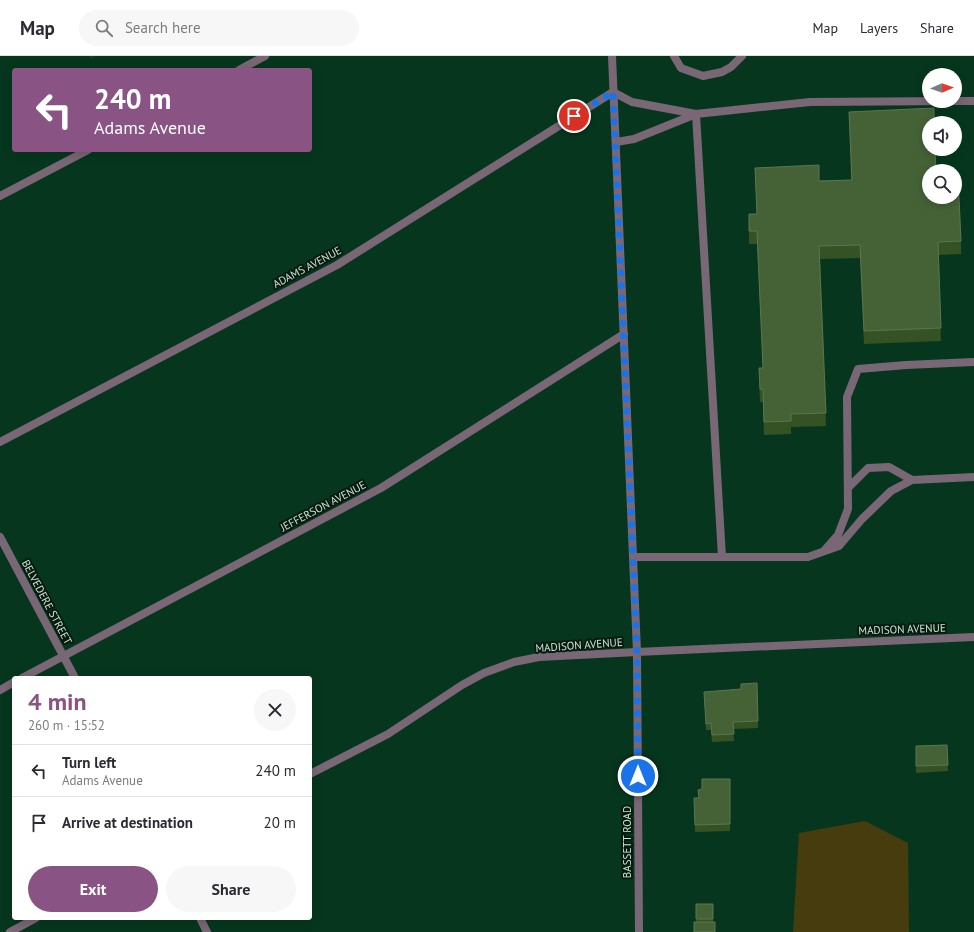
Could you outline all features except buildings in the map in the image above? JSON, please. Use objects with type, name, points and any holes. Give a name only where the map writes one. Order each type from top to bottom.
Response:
[{"type":"street","points":[[243,68],[265,56]]},
{"type":"street","name":"BASSETT ROAD","points":[[612,56],[637,652],[639,932]]},
{"type":"street","points":[[674,56],[681,68],[703,76],[722,72],[732,67],[742,56]]},
{"type":"street","points":[[613,92],[632,102],[696,114]]},
{"type":"street","name":"ADAMS AVENUE","points":[[0,442],[337,265],[613,92]]},
{"type":"street","points":[[616,142],[634,139],[696,114],[810,102],[922,101]]},
{"type":"street","points":[[962,101],[974,101]]},
{"type":"street","points":[[696,114],[722,557]]},
{"type":"street","points":[[0,196],[84,152]]},
{"type":"street","name":"JEFFERSON AVENUE","points":[[26,676],[382,488],[624,334]]},
{"type":"street","points":[[824,551],[838,535],[848,509],[847,397],[858,370],[906,364],[974,362]]},
{"type":"street","points":[[848,488],[868,468],[889,467],[912,480]]},
{"type":"street","points":[[633,557],[808,557],[839,546],[862,519],[891,491],[912,480],[974,477]]},
{"type":"street","name":"BELVEDERE STREET","points":[[0,537],[74,676]]},
{"type":"street","name":"MADISON AVENUE","points":[[312,773],[388,734],[462,685],[484,673],[514,662],[539,658],[637,652],[974,637]]},
{"type":"street","points":[[0,690],[12,683]]},
{"type":"street","points":[[10,932],[32,920]]},
{"type":"street","points":[[201,920],[207,932]]},
{"type":"shaded area","points":[[865,821],[908,843],[909,932],[793,932],[799,833]]},
{"type":"route","points":[[574,116],[613,92],[637,652],[638,776]]}]
